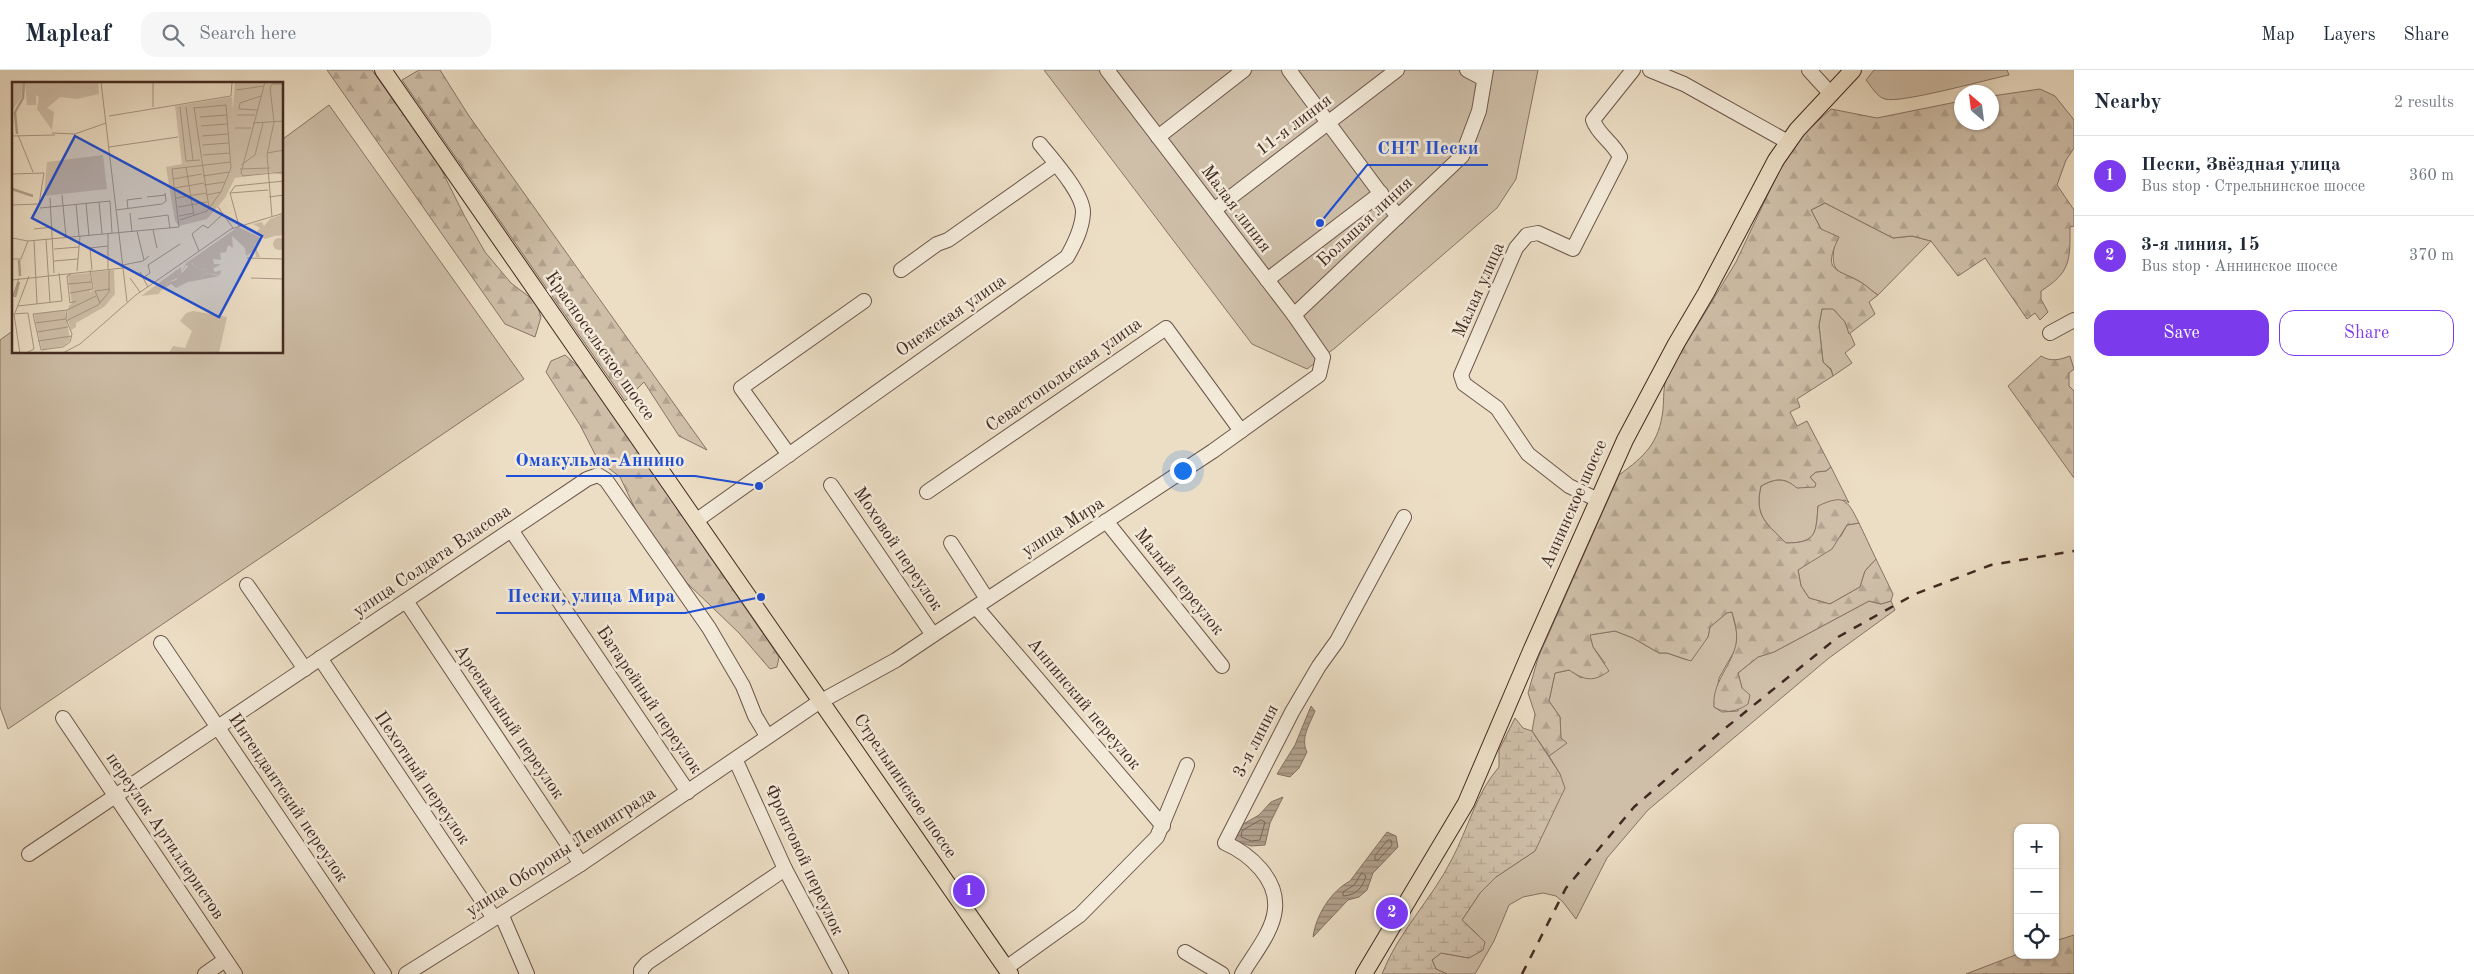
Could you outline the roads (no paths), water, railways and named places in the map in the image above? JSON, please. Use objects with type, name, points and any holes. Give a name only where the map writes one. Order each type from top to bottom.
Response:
[{"type":"main road","name":"Красносельское шоссе","points":[[383,70],[820,698]]},
{"type":"main road","name":"Аннинское шоссе","points":[[1364,974],[1466,803],[1625,440],[1776,160],[1797,130],[1853,70]]},
{"type":"main road","name":"Стрельнинское шоссе","points":[[820,698],[1008,971]]},
{"type":"street","name":"Малая линия","points":[[1107,70],[1267,280],[1323,357],[1319,375]]},
{"type":"street","points":[[1158,137],[1244,70]]},
{"type":"street","points":[[1289,70],[1398,216]]},
{"type":"street","name":"11-я линия","points":[[1214,210],[1397,70]]},
{"type":"street","points":[[1467,70],[1485,74]]},
{"type":"street","name":"Малая улица","points":[[1598,500],[1569,486],[1528,454],[1497,408],[1464,384],[1461,376],[1516,248],[1527,236],[1538,233],[1572,249],[1620,157],[1616,150],[1596,129],[1593,120],[1633,70]]},
{"type":"street","points":[[1650,70],[1684,84],[1788,142]]},
{"type":"street","points":[[1810,70],[1830,93]]},
{"type":"street","name":"Большая линия","points":[[1294,316],[1462,156],[1479,111],[1485,74]]},
{"type":"street","name":"Онежская улица","points":[[697,520],[1068,257],[1077,238],[1083,211],[1078,196],[1040,144]]},
{"type":"street","points":[[901,270],[937,244],[948,240],[1056,164]]},
{"type":"street","points":[[1267,280],[1381,193]]},
{"type":"street","points":[[789,455],[740,388],[864,301]]},
{"type":"street","points":[[2050,333],[2074,320]]},
{"type":"street","name":"Севастопольская улица","points":[[927,492],[1166,328],[1241,431]]},
{"type":"street","name":"улица Мира","points":[[767,736],[820,698],[896,660],[1241,431],[1319,375]]},
{"type":"street","name":"улица Солдата Власова","points":[[29,854],[218,729],[320,658],[587,479],[598,475],[606,480],[709,628],[743,686],[755,716],[767,736]]},
{"type":"street","name":"Моховой переулок","points":[[831,484],[933,635]]},
{"type":"street","name":"3-я линия","points":[[1242,974],[1269,929],[1275,909],[1265,874],[1253,859],[1225,843],[1292,712],[1319,666],[1337,641],[1404,517]]},
{"type":"street","name":"Малый переулок","points":[[1106,521],[1222,666]]},
{"type":"street","name":"Батарейный переулок","points":[[512,530],[688,792]]},
{"type":"street","name":"Аннинский переулок","points":[[951,543],[982,603],[1163,826]]},
{"type":"street","points":[[247,585],[305,669]]},
{"type":"street","name":"Арсенальный переулок","points":[[406,601],[580,864]]},
{"type":"street","name":"Интендантский переулок","points":[[161,644],[384,974]]},
{"type":"street","name":"Пехотный переулок","points":[[320,658],[498,917],[527,974]]},
{"type":"street","name":"переулок Артиллеристов","points":[[63,718],[235,974]]},
{"type":"street","name":"улица Обороны Ленинграда","points":[[406,974],[580,864],[736,761],[767,736]]},
{"type":"street","name":"Фронтовой переулок","points":[[736,761],[785,869],[841,974]]},
{"type":"street","points":[[1008,971],[1080,915],[1157,837],[1187,765]]},
{"type":"street","points":[[641,974],[641,970],[647,963],[785,869]]},
{"type":"street","points":[[1185,952],[1222,974]]},
{"type":"street","points":[[205,974],[226,960]]},
{"type":"water","points":[[1311,706],[1315,711],[1305,736],[1307,752],[1299,768],[1290,777],[1277,774],[1295,745]]},
{"type":"water","points":[[1283,797],[1270,823],[1265,845],[1251,846],[1232,840],[1238,827],[1259,815],[1271,802]]},
{"type":"water","points":[[1387,832],[1396,836],[1398,847],[1373,873],[1367,890],[1359,897],[1348,900],[1313,937],[1317,920],[1325,904],[1343,885],[1350,881]]},
{"type":"railway","points":[[1522,974],[1566,888],[1634,807],[1723,730],[1838,637],[1915,594],[1991,565],[2074,551]]},
{"type":"place","name":"СНТ Пески","points":[[1320,223]]},
{"type":"place","name":"Омакульма-Аннино","points":[[759,486]]},
{"type":"place","name":"Пески, улица Мира","points":[[761,597]]},
{"type":"place","name":"Пески, Звёздная улица","points":[[969,891]]},
{"type":"place","name":"3-я линия, 15","points":[[1392,913]]}]
